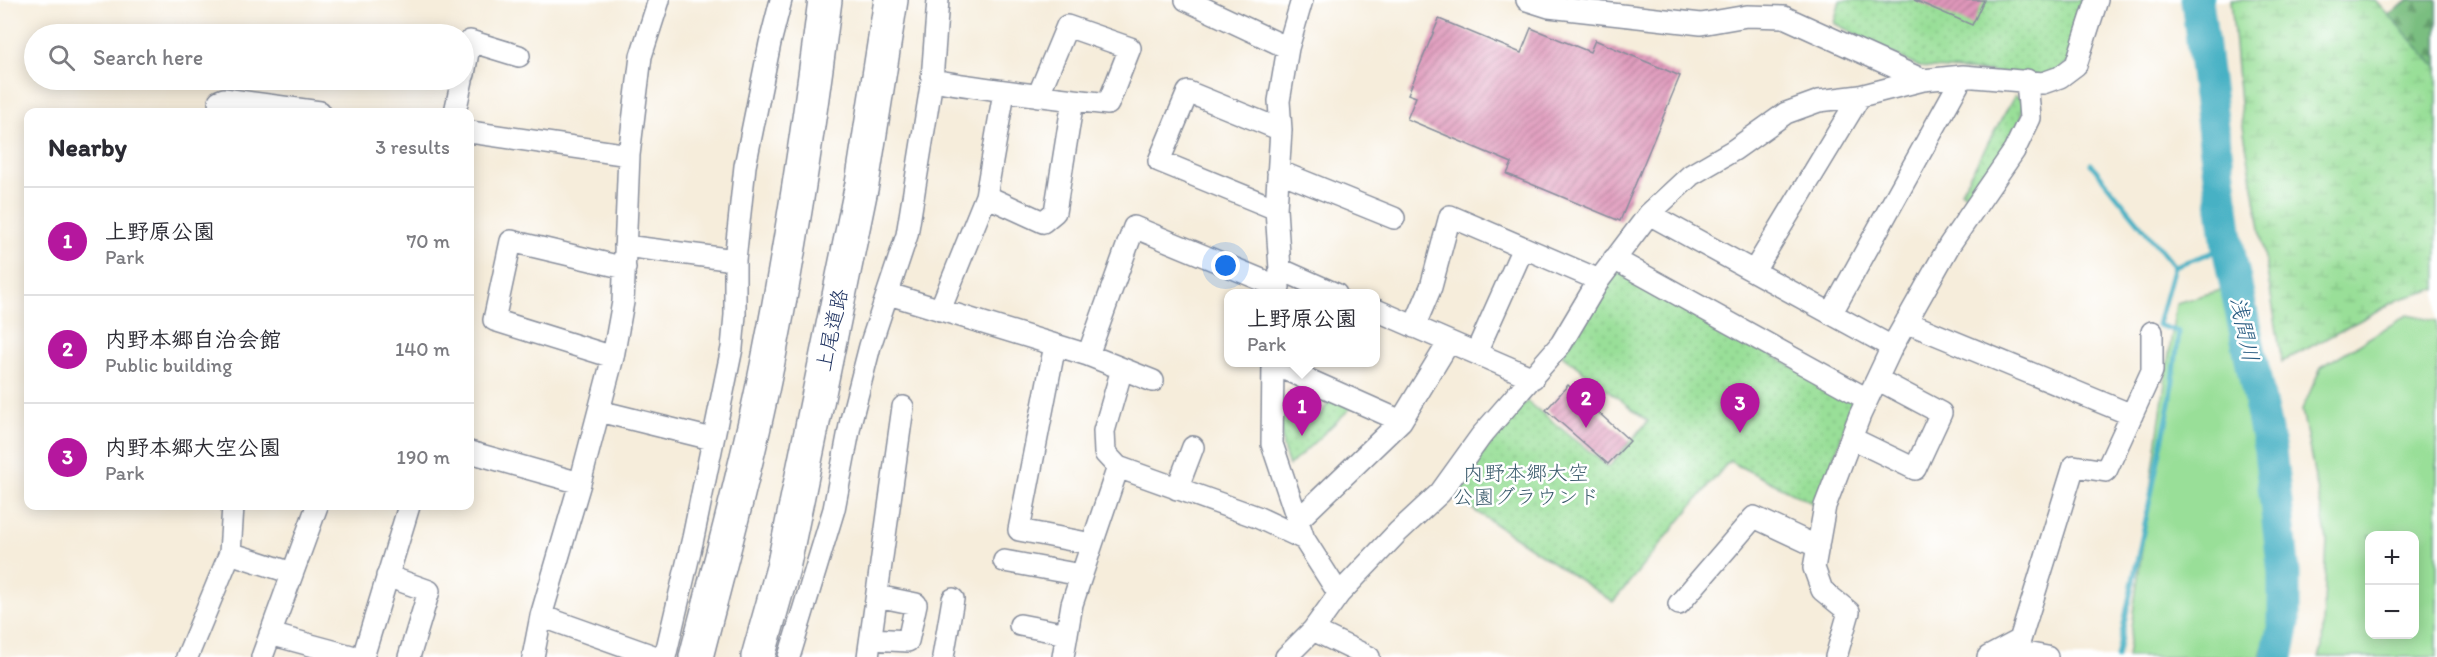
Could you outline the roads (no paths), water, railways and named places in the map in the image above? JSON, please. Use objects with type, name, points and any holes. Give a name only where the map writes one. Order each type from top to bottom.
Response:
[{"type":"highway","points":[[696,657],[727,539],[770,352],[804,159],[825,0]]},
{"type":"highway","name":"上尾道路","points":[[758,657],[783,568],[862,184],[891,0]]},
{"type":"street","points":[[533,657],[541,616],[580,483],[613,357],[623,302],[629,155],[641,56],[658,0]]},
{"type":"street","points":[[665,657],[693,538],[732,348],[735,315],[735,260],[745,166],[781,0]]},
{"type":"street","points":[[789,657],[834,508],[851,420],[870,346],[907,235],[932,80],[938,0]]},
{"type":"street","points":[[1186,0],[1288,48]]},
{"type":"street","points":[[1279,283],[1275,209],[1281,130],[1279,101],[1288,48],[1302,0]]},
{"type":"street","points":[[1527,0],[1550,7],[1701,24],[1744,8],[1784,17],[1923,80]]},
{"type":"street","points":[[1286,657],[1313,630],[1339,594],[1398,532],[1440,493],[1481,436],[1561,344],[1599,280],[1649,214],[1691,175],[1734,150],[1786,113],[1819,101],[1860,96],[1923,80],[1963,76],[2043,83],[2060,77],[2076,65],[2097,0]]},
{"type":"street","points":[[932,80],[1004,92],[1038,96],[1108,104],[1130,48],[1067,26],[1038,96]]},
{"type":"street","points":[[474,42],[519,56]]},
{"type":"street","points":[[1830,314],[1963,76]]},
{"type":"street","points":[[1836,657],[1849,612],[1822,590],[1814,568],[1825,506],[1867,399],[1905,322],[1950,244],[2014,151],[2030,118],[2027,80]]},
{"type":"street","points":[[456,108],[460,90]]},
{"type":"street","points":[[940,310],[986,196],[1004,92]]},
{"type":"street","points":[[1275,209],[1159,161],[1188,92],[1281,130]]},
{"type":"street","points":[[1754,271],[1860,96]]},
{"type":"street","points":[[220,108],[219,101],[224,99],[290,108]]},
{"type":"street","points":[[986,196],[1043,222],[1054,212],[1073,100]]},
{"type":"street","points":[[474,133],[629,155]]},
{"type":"street","points":[[1278,171],[1394,218]]},
{"type":"street","points":[[1649,214],[1892,347]]},
{"type":"street","points":[[1414,327],[1431,287],[1450,216],[1599,280]]},
{"type":"street","points":[[1088,355],[1134,227],[1279,283],[1310,289]]},
{"type":"street","points":[[613,357],[494,320],[511,241],[625,268]]},
{"type":"street","points":[[625,246],[735,260]]},
{"type":"street","points":[[1476,353],[1523,248]]},
{"type":"street","points":[[1614,259],[1867,399]]},
{"type":"street","points":[[889,294],[1088,355],[1153,381]]},
{"type":"street","points":[[1380,312],[1533,378]]},
{"type":"street","points":[[1905,322],[2132,415]]},
{"type":"street","points":[[1996,653],[2020,640],[2074,466],[2106,471],[2152,371],[2152,332]]},
{"type":"street","points":[[1300,530],[1401,421],[1449,342]]},
{"type":"street","points":[[1055,345],[1019,530],[1092,544]]},
{"type":"street","points":[[1273,367],[1272,444],[1300,530],[1339,594]]},
{"type":"street","points":[[1282,367],[1401,421]]},
{"type":"street","points":[[1122,369],[1104,431],[1105,453],[1118,467],[1300,530]]},
{"type":"street","points":[[1851,438],[1915,469],[1941,413],[1877,379]]},
{"type":"street","points":[[877,597],[916,604],[908,641],[870,648],[903,407]]},
{"type":"street","points":[[599,411],[712,439]]},
{"type":"street","points":[[1177,489],[1193,447]]},
{"type":"street","points":[[474,453],[580,483]]},
{"type":"street","points":[[1063,657],[1072,604],[1118,467]]},
{"type":"street","points":[[187,657],[230,553],[233,510]]},
{"type":"street","points":[[262,657],[316,510]]},
{"type":"street","points":[[363,657],[408,510]]},
{"type":"street","points":[[1679,604],[1754,516],[1818,547]]},
{"type":"street","points":[[230,553],[292,573]]},
{"type":"street","points":[[1004,561],[1081,575]]},
{"type":"street","points":[[387,576],[429,591],[409,657]]},
{"type":"street","points":[[943,657],[953,599]]},
{"type":"street","points":[[541,616],[656,657]]},
{"type":"street","points":[[1020,625],[1067,634]]},
{"type":"street","points":[[1313,630],[1369,657]]},
{"type":"street","points":[[270,634],[355,657]]},
{"type":"street","points":[[1996,653],[2047,657]]},
{"type":"waterway","name":"浅間川","points":[[2197,0],[2228,247],[2270,451],[2284,573],[2284,623],[2277,657]]},
{"type":"waterway","points":[[2091,164],[2174,266]]},
{"type":"waterway","points":[[2117,657],[2170,404],[2179,332],[2158,325],[2174,266],[2228,247]]},
{"type":"place","name":"内野本郷自治会館","points":[[1586,428]]},
{"type":"place","name":"内野本郷大空公園","points":[[1740,433]]},
{"type":"place","name":"上野原公園","points":[[1302,436]]},
{"type":"park label","name":"内野本郷大空 公園グラウンド","points":[[1526,485]]}]
